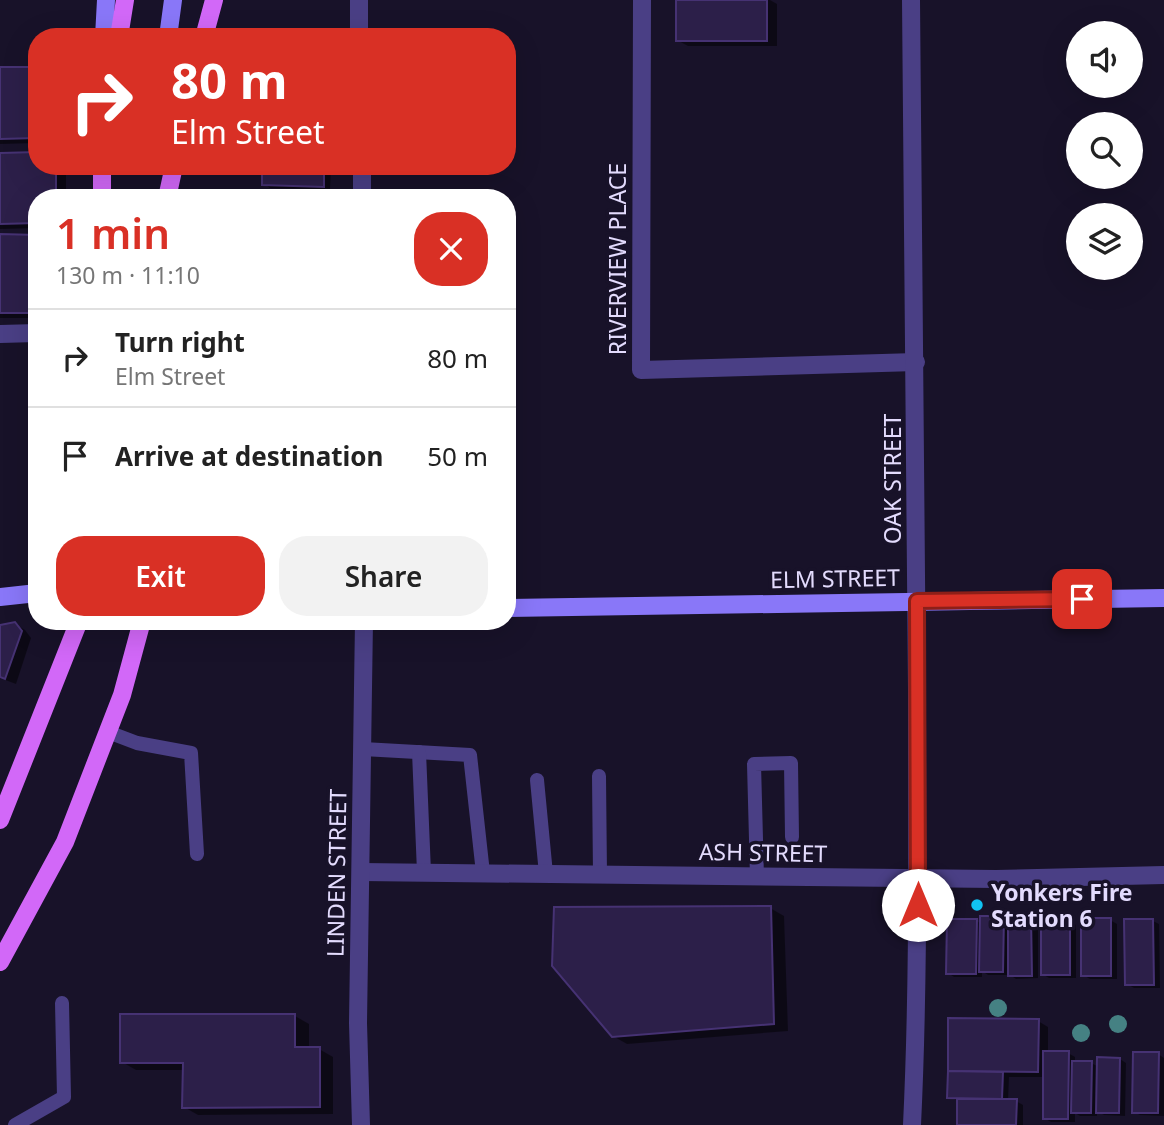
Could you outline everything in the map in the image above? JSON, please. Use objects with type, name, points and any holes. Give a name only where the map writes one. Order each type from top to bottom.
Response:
[{"type":"main road","points":[[120,28],[125,0]]},
{"type":"main road","points":[[206,28],[214,0]]},
{"type":"main road","points":[[1,814],[75,630]]},
{"type":"main road","points":[[0,962],[65,842],[122,695],[140,630]]},
{"type":"street","points":[[104,28],[106,0]]},
{"type":"street","points":[[170,28],[173,0]]},
{"type":"street","points":[[359,0],[359,28]]},
{"type":"street","name":"RIVERVIEW PLACE","points":[[642,0],[641,370],[916,362]]},
{"type":"street","name":"OAK STREET","points":[[911,0],[916,362],[918,878],[918,1010],[912,1125]]},
{"type":"street","points":[[0,334],[28,333]]},
{"type":"street","points":[[0,597],[28,594]]},
{"type":"street","name":"ELM STREET","points":[[516,608],[1164,598]]},
{"type":"street","name":"LINDEN STREET","points":[[361,1125],[358,1023],[365,630]]},
{"type":"street","name":"ASH STREET","points":[[361,872],[996,879],[1164,876]]},
{"type":"lane","points":[[107,732],[137,743],[191,753],[197,854]]},
{"type":"lane","points":[[363,749],[470,755],[483,873]]},
{"type":"lane","points":[[419,752],[424,872]]},
{"type":"lane","points":[[757,877],[754,764],[790,762],[792,837]]},
{"type":"lane","points":[[599,776],[600,875]]},
{"type":"lane","points":[[537,780],[547,874]]},
{"type":"lane","points":[[15,1125],[64,1097],[62,1003]]},
{"type":"building","points":[[676,0],[767,0],[767,41],[676,41]]},
{"type":"building","points":[[0,67],[28,67],[28,138],[0,139]]},
{"type":"building","points":[[28,152],[28,175],[56,175],[56,189],[28,189],[28,223],[0,224],[0,153]]},
{"type":"building","points":[[262,175],[324,175],[324,187],[262,185]]},
{"type":"building","points":[[0,234],[28,235],[28,313],[0,313]]},
{"type":"building","points":[[15,622],[22,631],[5,679],[0,677],[0,625]]},
{"type":"building","points":[[771,906],[774,1024],[612,1037],[552,966],[554,907]]},
{"type":"building","points":[[980,916],[1004,916],[1003,972],[979,972]]},
{"type":"building","points":[[1008,916],[1031,916],[1032,976],[1008,976]]},
{"type":"building","points":[[1081,918],[1111,918],[1111,976],[1081,976]]},
{"type":"building","points":[[947,919],[977,919],[976,974],[946,974]]},
{"type":"building","points":[[1041,919],[1070,919],[1070,975],[1041,975]]},
{"type":"building","points":[[1124,919],[1153,919],[1154,985],[1125,985]]},
{"type":"building","points":[[120,1014],[295,1014],[295,1047],[320,1047],[320,1107],[182,1108],[183,1063],[120,1063]]},
{"type":"building","points":[[948,1018],[1039,1019],[1038,1072],[948,1071]]},
{"type":"building","points":[[1043,1051],[1069,1051],[1068,1119],[1043,1119]]},
{"type":"building","points":[[1133,1052],[1159,1052],[1158,1113],[1132,1113]]},
{"type":"building","points":[[1097,1057],[1120,1058],[1119,1113],[1096,1113]]},
{"type":"building","points":[[1072,1061],[1092,1061],[1091,1113],[1071,1113]]},
{"type":"building","points":[[948,1071],[1003,1072],[1002,1099],[947,1098]]},
{"type":"building","points":[[957,1099],[1017,1099],[1016,1125],[957,1125]]},
{"type":"place","name":"Yonkers Fire Station 6","points":[[977,905]]},
{"type":"route","points":[[918,905],[917,601],[1082,599]]}]
